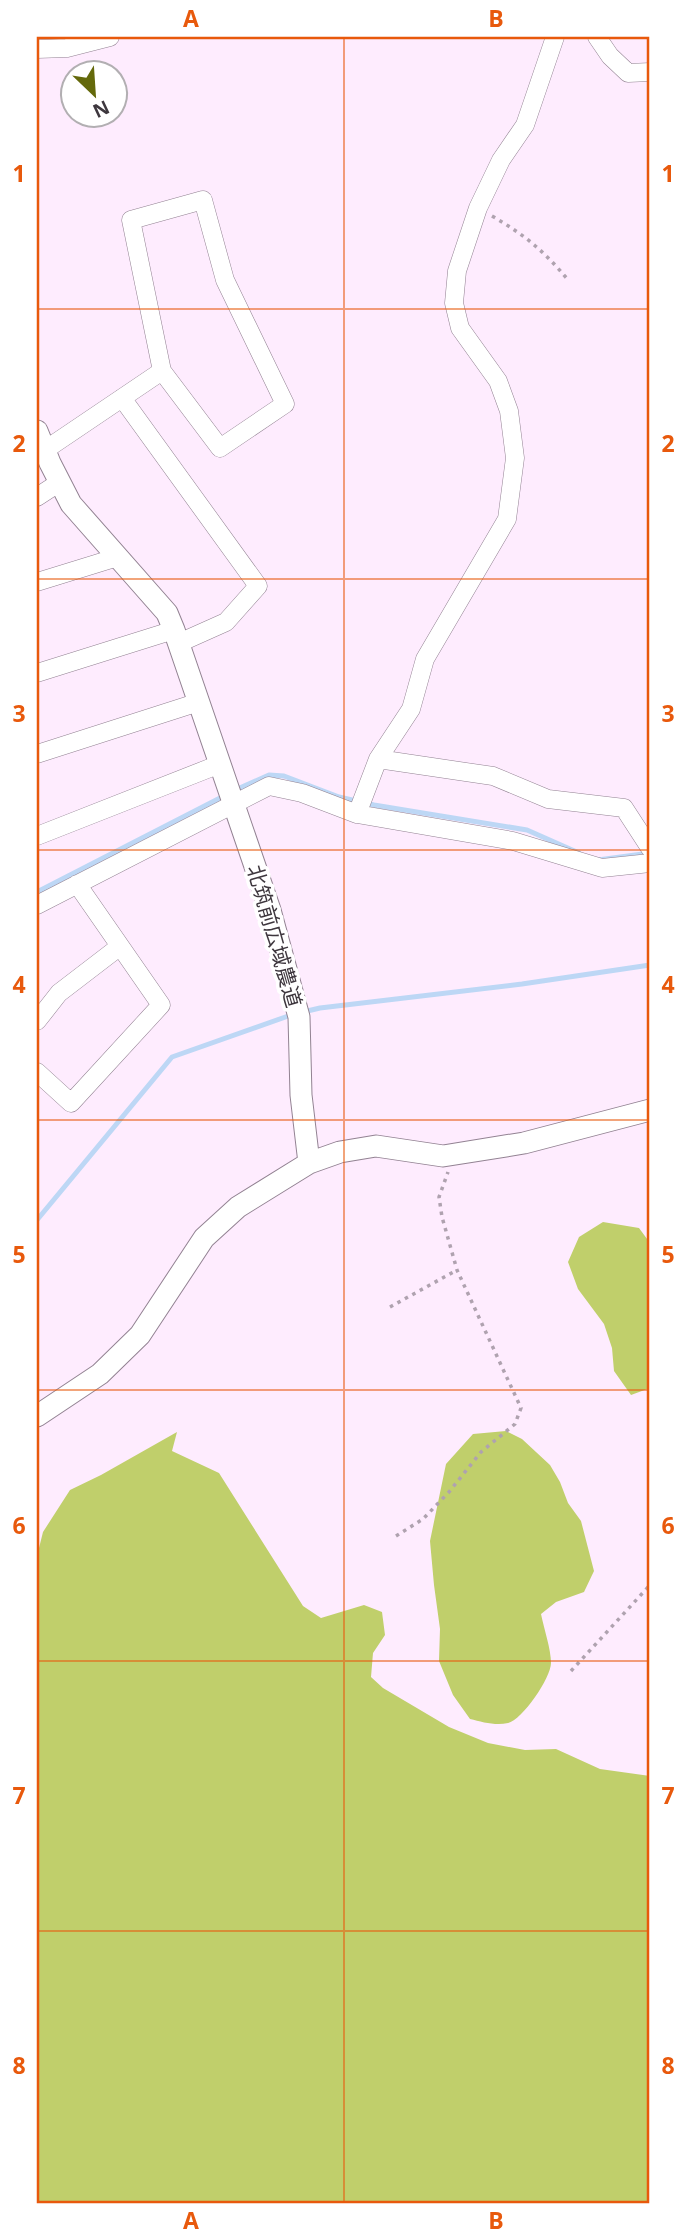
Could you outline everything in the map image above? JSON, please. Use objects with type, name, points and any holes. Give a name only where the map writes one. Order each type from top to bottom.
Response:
[{"type":"street","points":[[37,49],[67,48],[110,37]]},
{"type":"street","points":[[357,814],[378,759],[411,709],[425,659],[507,519],[515,458],[509,411],[498,381],[460,328],[454,303],[457,271],[478,208],[501,160],[526,125],[555,37]]},
{"type":"street","points":[[597,37],[610,56],[628,73],[650,72]]},
{"type":"street","points":[[203,200],[225,280],[285,404],[220,448],[162,371],[131,220],[203,200]]},
{"type":"street","points":[[41,441],[122,398],[162,371]]},
{"type":"street","points":[[37,673],[226,622],[258,586],[122,398]]},
{"type":"street","name":"北筑前広域農道","points":[[41,441],[71,504],[167,613],[176,637],[270,910],[299,1017],[301,1095],[309,1163]]},
{"type":"street","points":[[37,497],[60,482]]},
{"type":"street","points":[[37,582],[118,557]]},
{"type":"street","points":[[37,754],[199,702]]},
{"type":"street","points":[[378,759],[493,776],[548,799],[624,808],[650,848]]},
{"type":"street","points":[[37,836],[220,764]]},
{"type":"street","points":[[37,905],[269,786],[302,793],[357,814],[513,841],[602,868],[650,863]]},
{"type":"street","points":[[37,1072],[71,1103],[162,1005],[77,884]]},
{"type":"street","points":[[37,1021],[59,993],[119,947]]},
{"type":"street","points":[[37,1416],[100,1374],[140,1335],[204,1238],[238,1207],[309,1163],[340,1152],[376,1146],[443,1156],[524,1143],[650,1110]]},
{"type":"path","points":[[478,208],[519,232],[546,253],[569,281]]},
{"type":"path","points":[[396,1536],[423,1519],[441,1501],[481,1452],[515,1424],[521,1408],[457,1270],[442,1217],[439,1197],[455,1154]]},
{"type":"path","points":[[390,1307],[457,1270]]},
{"type":"path","points":[[571,1671],[650,1585]]},
{"type":"green space","points":[[603,1222],[639,1228],[650,1243],[650,1388],[631,1395],[614,1371],[612,1348],[604,1324],[578,1289],[568,1262],[579,1237]]},
{"type":"green space","points":[[506,1431],[522,1439],[550,1465],[568,1503],[581,1521],[594,1571],[584,1592],[556,1602],[541,1614],[550,1652],[550,1670],[528,1707],[514,1720],[499,1724],[470,1719],[453,1695],[439,1661],[440,1629],[430,1541],[446,1464],[473,1434]]},
{"type":"green space","points":[[177,1432],[172,1451],[219,1473],[303,1606],[321,1618],[364,1605],[382,1612],[385,1635],[373,1653],[371,1677],[383,1688],[449,1727],[488,1743],[525,1750],[556,1749],[600,1769],[650,1776],[650,2203],[37,2203],[37,1556],[43,1532],[70,1490]]},
{"type":"waterway","points":[[233,791],[269,775],[284,776],[339,797],[374,805],[527,830],[579,853]]},
{"type":"waterway","points":[[37,892],[224,796]]},
{"type":"waterway","points":[[598,860],[650,853]]},
{"type":"waterway","points":[[303,1012],[650,965]]},
{"type":"waterway","points":[[37,1220],[172,1057],[294,1014]]}]
